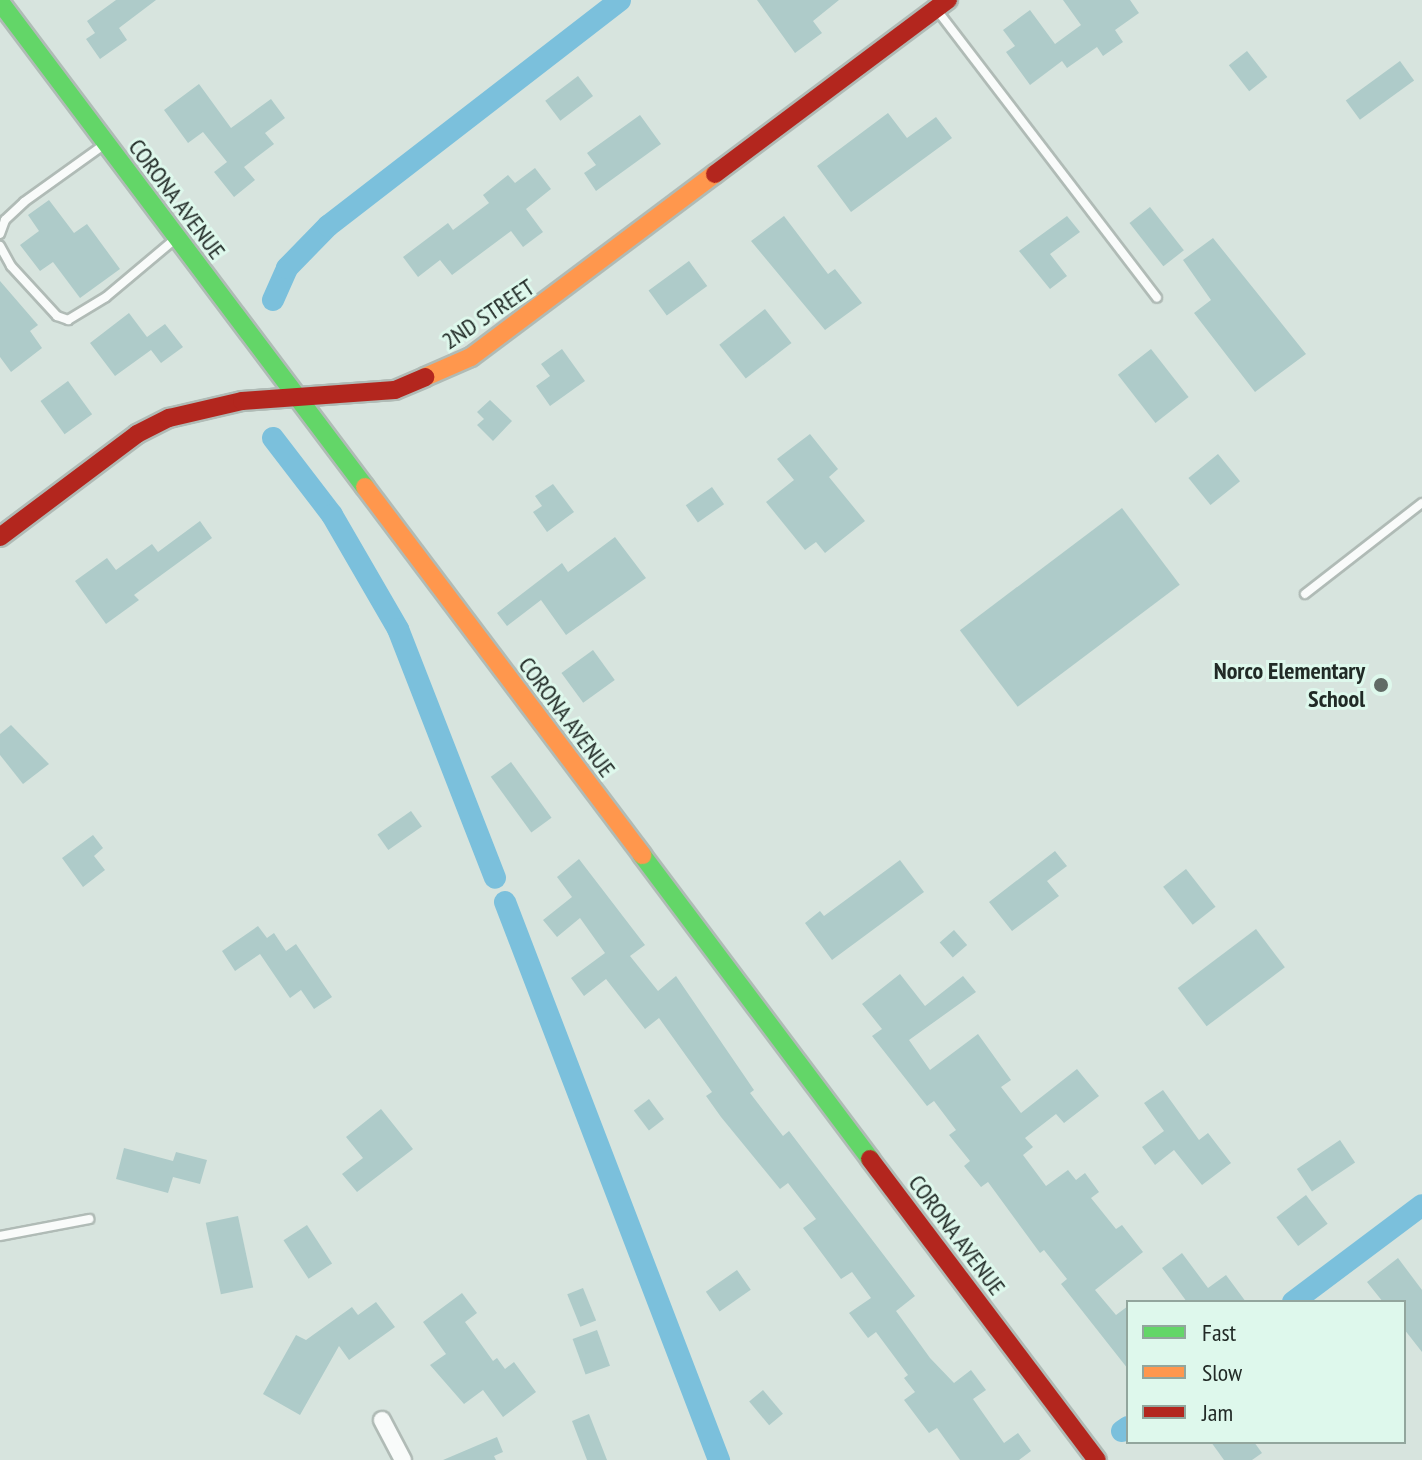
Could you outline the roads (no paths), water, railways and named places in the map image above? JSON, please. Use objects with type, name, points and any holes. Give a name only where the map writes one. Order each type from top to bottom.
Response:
[{"type":"street","name":"CORONA AVENUE","points":[[0,2],[1097,1460]]},
{"type":"street","name":"2ND STREET","points":[[0,537],[137,434],[169,418],[242,401],[395,390],[471,357],[942,4]]},
{"type":"street","points":[[382,1420],[403,1460]]},
{"type":"lane","points":[[942,4],[1157,298]]},
{"type":"lane","points":[[0,234],[5,220],[24,202],[106,144]]},
{"type":"lane","points":[[0,246],[11,266],[57,316],[68,320],[106,297],[176,238]]},
{"type":"lane","points":[[1305,594],[1422,503]]},
{"type":"lane","points":[[0,1236],[89,1219]]},
{"type":"waterway","points":[[273,300],[287,268],[328,226],[620,0]]},
{"type":"waterway","points":[[273,438],[332,515],[398,629],[495,878]]},
{"type":"waterway","points":[[505,902],[719,1460]]},
{"type":"waterway","points":[[1296,1300],[1422,1205]]},
{"type":"waterway","points":[[1122,1431],[1126,1428]]},
{"type":"place","name":"Norco Elementary School","points":[[1381,685]]}]
